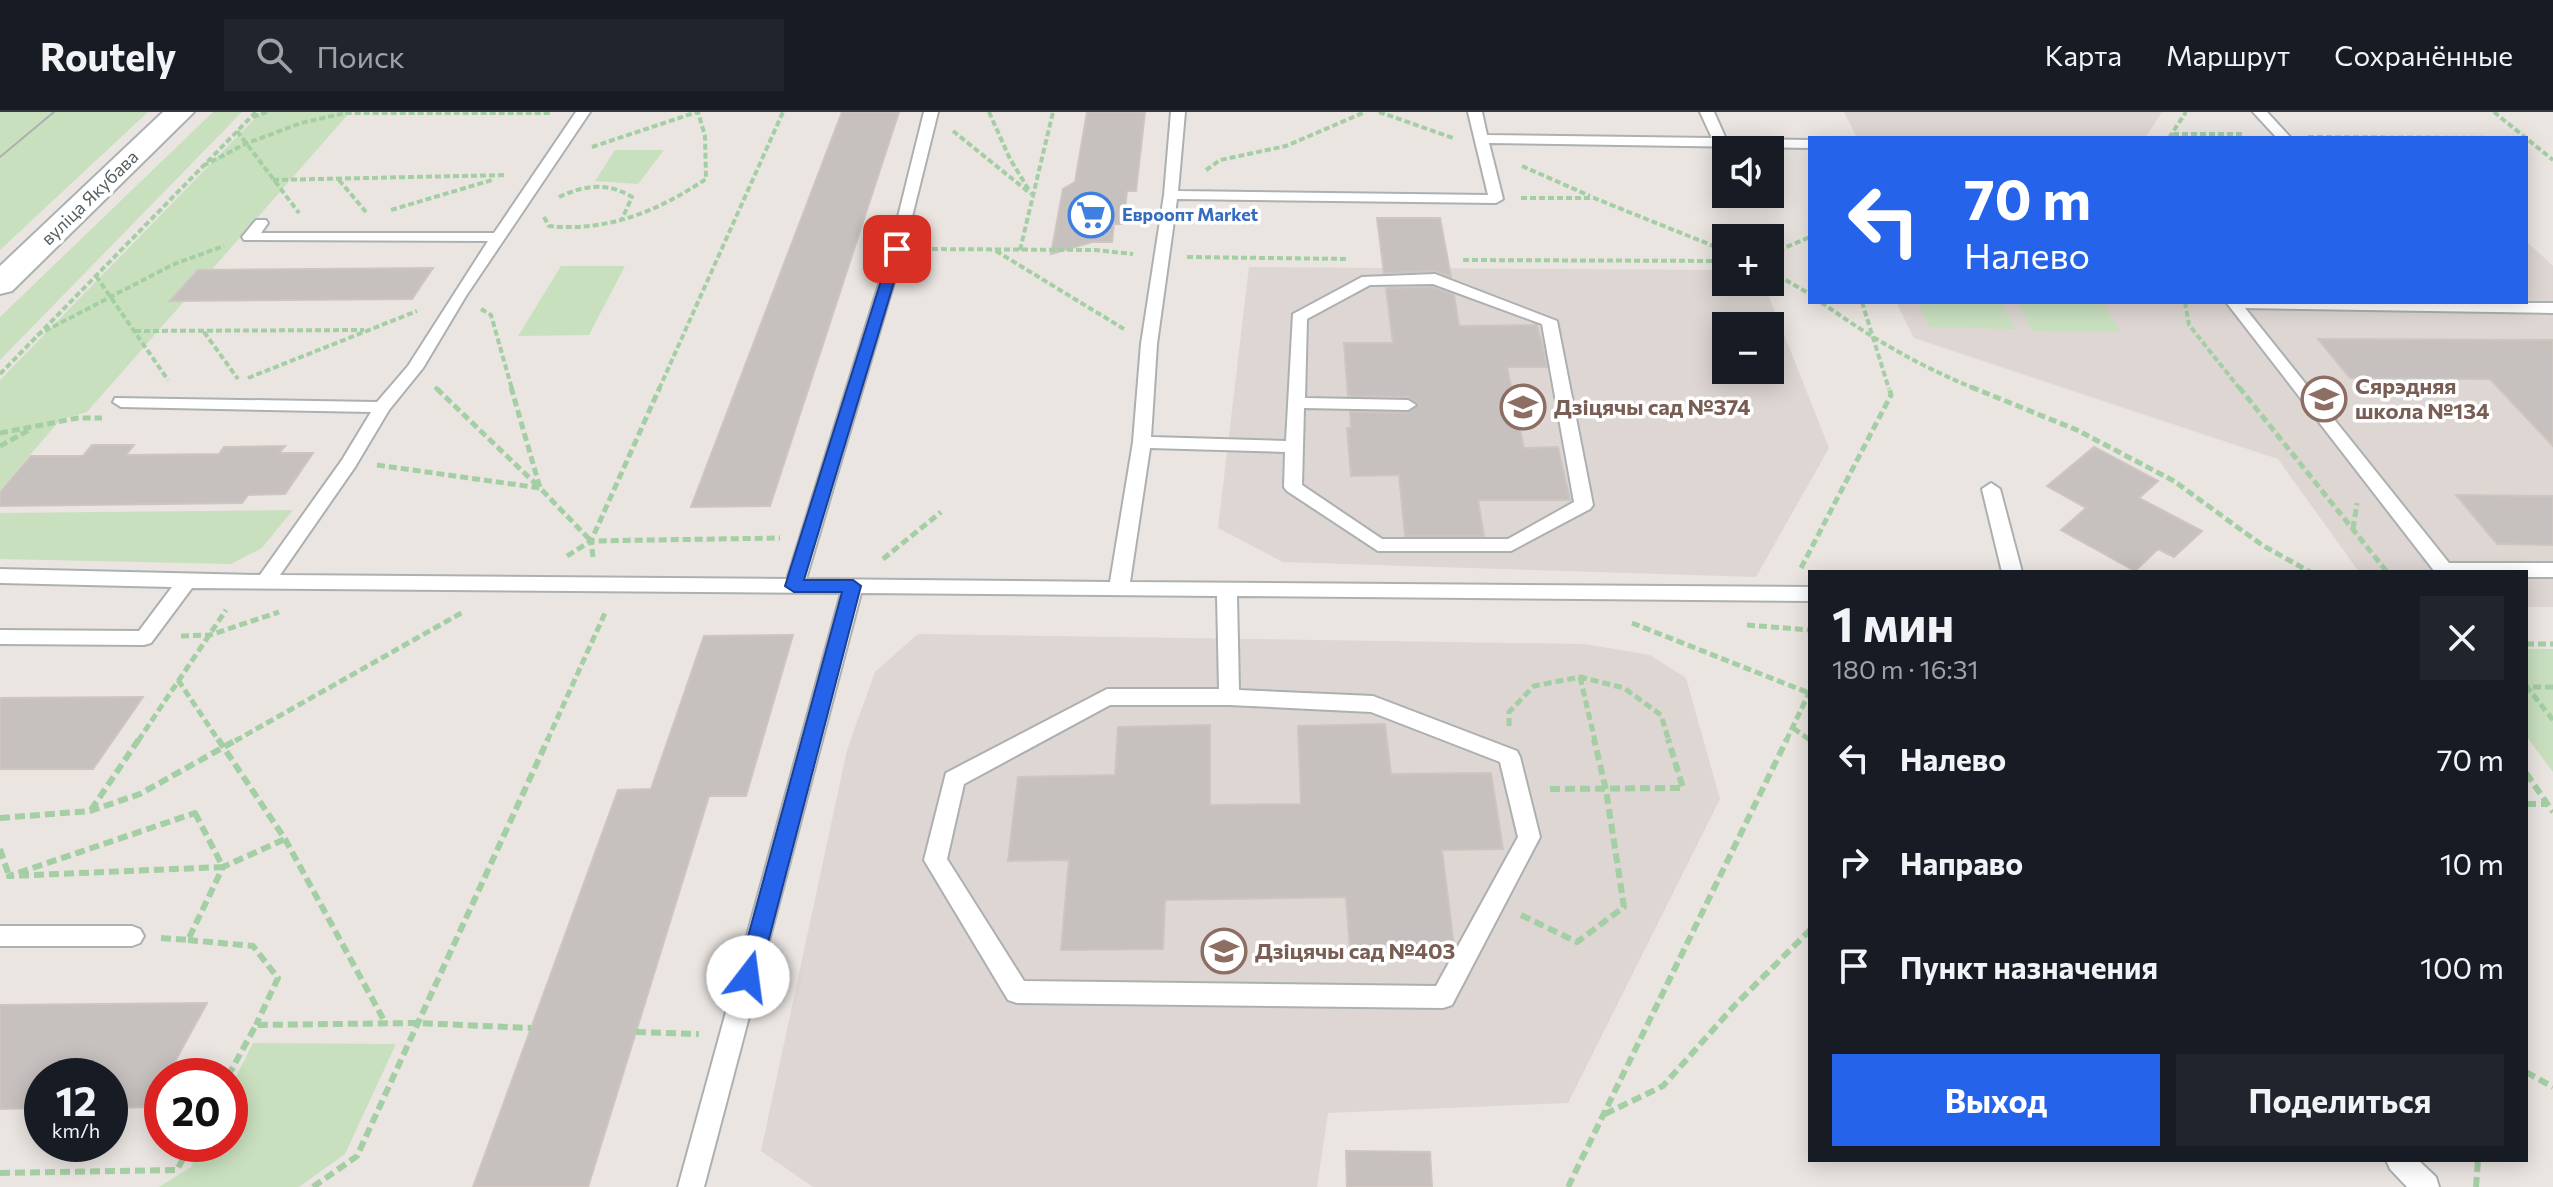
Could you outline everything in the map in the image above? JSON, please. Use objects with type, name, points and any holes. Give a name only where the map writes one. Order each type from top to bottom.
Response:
[{"type":"main road","name":"вуліца Якубава","points":[[0,284],[180,112]]},
{"type":"lane","points":[[266,581],[349,463],[382,407],[415,368],[458,296],[583,112]]},
{"type":"lane","points":[[794,586],[897,249],[930,112]]},
{"type":"lane","points":[[1119,588],[1142,442],[1149,344],[1171,195],[1178,112]]},
{"type":"lane","points":[[1171,195],[1496,199],[1475,112]]},
{"type":"lane","points":[[1707,112],[1718,136]]},
{"type":"lane","points":[[2260,112],[2282,136]]},
{"type":"lane","points":[[1482,139],[1712,143]]},
{"type":"lane","points":[[1784,144],[1808,144]]},
{"type":"lane","points":[[261,223],[249,237],[498,237]]},
{"type":"lane","points":[[1435,279],[1549,321],[1584,505],[1511,545],[1378,545],[1293,487],[1294,447],[1299,317],[1367,280],[1435,279]]},
{"type":"lane","points":[[2234,304],[2444,570],[2553,570]]},
{"type":"lane","points":[[2442,304],[2553,308]]},
{"type":"lane","points":[[121,402],[382,407]]},
{"type":"lane","points":[[1296,403],[1408,405]]},
{"type":"lane","points":[[1142,442],[1294,447]]},
{"type":"lane","points":[[1991,489],[2011,570]]},
{"type":"lane","points":[[0,576],[187,581],[1808,594]]},
{"type":"lane","points":[[0,637],[144,638],[187,581]]},
{"type":"lane","points":[[691,1187],[853,586]]},
{"type":"lane","points":[[1227,589],[1229,697]]},
{"type":"lane","points":[[1107,697],[1229,697],[1373,704],[1509,757],[1529,837],[1443,997],[1017,992],[935,860],[954,779],[1107,697]]},
{"type":"lane","points":[[0,936],[132,936]]},
{"type":"lane","points":[[2401,1162],[2426,1187]]},
{"type":"path","points":[[0,374],[256,112]]},
{"type":"path","points":[[248,119],[267,112]]},
{"type":"path","points":[[203,166],[245,144],[301,123],[345,113],[541,112],[554,113],[560,120]]},
{"type":"path","points":[[384,212],[698,112],[705,136],[706,179],[679,199],[622,219],[591,229],[570,230],[549,226],[543,216],[546,208],[568,192],[591,186],[610,187],[632,197],[622,219]]},
{"type":"path","points":[[597,584],[591,541],[783,112]]},
{"type":"path","points":[[930,112],[1031,194]]},
{"type":"path","points":[[989,112],[1010,159],[1031,194]]},
{"type":"path","points":[[1020,250],[1053,112]]},
{"type":"path","points":[[1171,195],[1220,160],[1286,146],[1365,112]]},
{"type":"path","points":[[2171,136],[2186,112]]},
{"type":"path","points":[[2494,112],[2524,136]]},
{"type":"path","points":[[237,131],[316,233],[314,236]]},
{"type":"path","points":[[2528,139],[2553,160]]},
{"type":"path","points":[[273,180],[501,177]]},
{"type":"path","points":[[1496,199],[1594,198],[1712,245]]},
{"type":"path","points":[[518,209],[546,208]]},
{"type":"path","points":[[1784,248],[1808,238]]},
{"type":"path","points":[[37,335],[174,264],[227,245]]},
{"type":"path","points":[[897,249],[1095,250],[1160,257],[1363,259]]},
{"type":"path","points":[[993,249],[1149,344]]},
{"type":"path","points":[[1457,260],[1712,261]]},
{"type":"path","points":[[96,276],[107,298],[135,331],[184,403]]},
{"type":"path","points":[[1784,279],[1808,293]]},
{"type":"path","points":[[1824,304],[1874,340],[1926,369],[2077,430],[2174,481],[2262,545],[2306,570]]},
{"type":"path","points":[[1787,594],[1891,395],[1863,304]]},
{"type":"path","points":[[2185,304],[2189,325],[2385,570]]},
{"type":"path","points":[[135,331],[369,330]]},
{"type":"path","points":[[204,331],[240,381],[257,398],[253,405]]},
{"type":"path","points":[[349,463],[540,488],[415,368]]},
{"type":"path","points":[[0,433],[78,418],[108,418]]},
{"type":"path","points":[[0,446],[39,425]]},
{"type":"path","points":[[853,586],[941,512]]},
{"type":"path","points":[[90,811],[246,581]]},
{"type":"path","points":[[0,818],[90,811],[140,794],[225,749],[472,607]]},
{"type":"path","points":[[313,1187],[357,1156],[606,611],[591,610]]},
{"type":"path","points":[[1632,623],[1808,692]]},
{"type":"path","points":[[2528,644],[2553,644]]},
{"type":"path","points":[[1494,901],[1577,942],[1624,907],[1606,790],[1580,677]]},
{"type":"path","points":[[1509,757],[1509,712],[1534,686],[1580,677],[1624,688],[1661,715],[1683,788],[1517,789]]},
{"type":"path","points":[[178,680],[285,839],[386,1024]]},
{"type":"path","points":[[2528,686],[2553,687]]},
{"type":"path","points":[[2528,687],[2553,720]]},
{"type":"path","points":[[1568,1187],[1808,697]]},
{"type":"path","points":[[1793,728],[1808,739]]},
{"type":"path","points":[[2528,776],[2553,812]]},
{"type":"path","points":[[2528,804],[2547,804]]},
{"type":"path","points":[[9,876],[195,813],[223,867]]},
{"type":"path","points":[[9,876],[223,867],[285,839]]},
{"type":"path","points":[[0,849],[9,876]]},
{"type":"path","points":[[188,940],[223,867]]},
{"type":"path","points":[[1603,1115],[1663,1086],[1735,1005],[1808,932]]},
{"type":"path","points":[[132,936],[253,946],[278,978],[238,1058]]},
{"type":"path","points":[[256,1025],[417,1023],[531,1028]]},
{"type":"path","points":[[636,1032],[732,1036]]},
{"type":"path","points":[[2528,1073],[2553,1087]]},
{"type":"path","points":[[0,1173],[177,1170],[181,1162]]},
{"type":"path","points":[[2476,1187],[2478,1162]]},
{"type":"shaded area","points":[[1844,112],[2162,112],[2146,136],[1856,136]]},
{"type":"shaded area","name":"Сярэдняя школа №134","points":[[2528,243],[2553,266],[2553,607],[2528,607],[2528,570],[2358,570],[2278,459],[1914,338],[1897,304],[2528,304]]},
{"type":"shaded area","name":"Дзіцячы сад №374","points":[[1249,267],[1712,270],[1712,296],[1769,296],[1775,312],[1712,312],[1712,384],[1784,384],[1784,334],[1829,448],[1756,577],[1283,562],[1218,528]]},
{"type":"shaded area","name":"Дзіцячы сад №403","points":[[918,634],[1584,644],[1650,655],[1686,678],[1720,799],[1568,1103],[1328,1113],[1317,1187],[813,1187],[761,1151],[847,750],[875,672]]},
{"type":"green space","points":[[0,112],[148,112],[0,250]]},
{"type":"green space","points":[[213,112],[242,112],[0,360],[0,317]]},
{"type":"green space","points":[[261,112],[350,112],[87,412],[60,420],[0,490],[0,380]]},
{"type":"green space","points":[[615,150],[664,150],[638,184],[595,181]]},
{"type":"green space","points":[[561,266],[625,266],[589,335],[518,336]]},
{"type":"green space","points":[[1918,304],[2002,304],[2016,329],[1929,327]]},
{"type":"green space","points":[[2018,304],[2103,304],[2121,332],[2033,331]]},
{"type":"green space","points":[[293,510],[262,548],[231,564],[0,559],[0,513]]},
{"type":"green space","points":[[2528,649],[2553,649],[2553,772],[2528,739]]},
{"type":"green space","points":[[253,1043],[396,1044],[345,1154],[299,1187],[159,1187],[191,1167],[193,1162],[248,1162],[248,1058],[246,1058]]},
{"type":"building","points":[[842,112],[899,112],[770,506],[691,507]]},
{"type":"building","points":[[1087,112],[1145,112],[1136,191],[1127,191],[1123,224],[1114,224],[1112,242],[1092,242],[1051,254],[1063,189],[1075,182]]},
{"type":"building","points":[[1377,218],[1440,218],[1451,277],[1435,271],[1384,273]]},
{"type":"building","points":[[433,268],[412,299],[170,301],[198,270]]},
{"type":"building","points":[[1432,287],[1454,295],[1459,326],[1537,325],[1543,347],[1547,367],[1507,367],[1524,448],[1558,447],[1570,500],[1478,500],[1484,536],[1405,536],[1399,475],[1351,476],[1347,428],[1351,428],[1350,412],[1408,413],[1419,404],[1408,397],[1348,396],[1344,343],[1393,343],[1386,288]]},
{"type":"building","points":[[2318,339],[2553,340],[2553,446],[2490,379],[2350,378]]},
{"type":"building","points":[[92,445],[134,445],[126,455],[219,454],[224,447],[285,446],[279,453],[313,453],[285,494],[248,495],[242,503],[0,506],[0,492],[31,456],[83,456]]},
{"type":"building","points":[[2094,447],[2158,481],[2139,498],[2202,531],[2174,557],[2158,549],[2133,570],[2061,530],[2086,508],[2047,486]]},
{"type":"building","points":[[2456,495],[2553,496],[2553,545],[2497,544]]},
{"type":"building","points":[[793,635],[746,796],[709,796],[588,1187],[473,1187],[618,790],[651,789],[704,636]]},
{"type":"building","points":[[143,697],[93,769],[0,769],[0,698]]},
{"type":"building","points":[[1385,724],[1391,774],[1491,773],[1503,849],[1442,850],[1454,946],[1350,949],[1346,897],[1165,900],[1163,949],[1061,950],[1069,860],[1008,861],[1018,777],[1115,775],[1118,727],[1210,725],[1210,805],[1301,804],[1298,726]]},
{"type":"building","points":[[207,1003],[177,1058],[144,1058],[144,1107],[128,1108],[128,1058],[24,1058],[24,1108],[0,1109],[0,1005]]},
{"type":"building","points":[[1346,1151],[1430,1152],[1432,1187],[1347,1187]]},
{"type":"tram line","points":[[0,157],[54,112]]},
{"type":"place","name":"Евроопт Market","points":[[1091,215]]},
{"type":"place","name":"Сярэдняя школа №134","points":[[2324,399]]},
{"type":"place","name":"Дзіцячы сад №374","points":[[1523,407]]},
{"type":"place","name":"Дзіцячы сад №403","points":[[1224,951]]},
{"type":"route","points":[[748,977],[853,586],[794,586],[897,249]]}]
